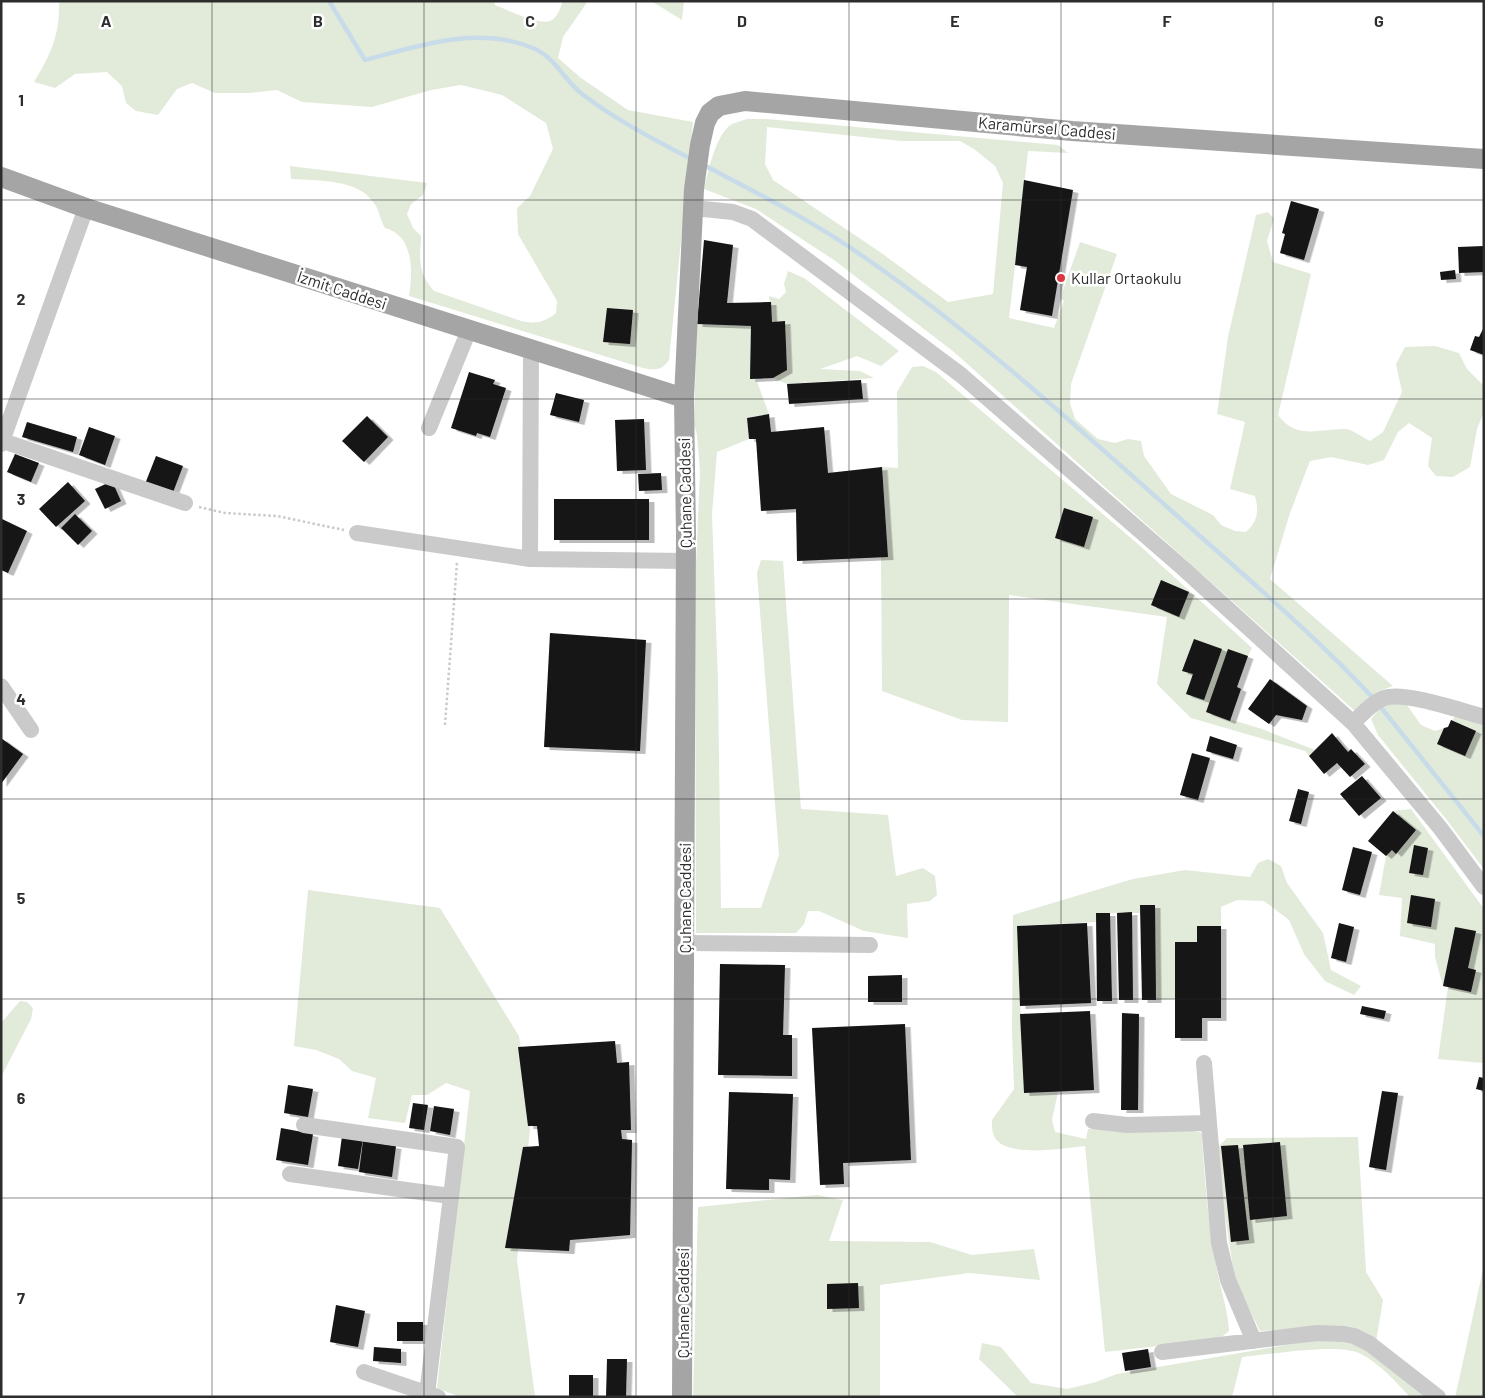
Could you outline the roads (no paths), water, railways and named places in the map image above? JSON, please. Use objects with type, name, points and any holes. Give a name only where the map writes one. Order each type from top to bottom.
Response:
[{"type":"main road","name":"Karamürsel Caddesi","points":[[693,198],[700,145],[705,123],[710,113],[719,106],[745,101],[1072,131],[1484,159]]},
{"type":"main road","name":"İzmit Caddesi","points":[[1,177],[86,208],[684,398]]},
{"type":"main road","name":"Çuhane Caddesi","points":[[682,1397],[686,561],[684,398],[693,198]]},
{"type":"street","points":[[693,198],[752,219],[961,375],[1184,569],[1353,723],[1441,829],[1484,887]]},
{"type":"street","points":[[86,208],[2,442],[185,503]]},
{"type":"street","points":[[429,428],[469,330]]},
{"type":"street","points":[[530,559],[531,350]]},
{"type":"street","points":[[357,533],[530,559],[686,561]]},
{"type":"street","points":[[1,686],[31,730]]},
{"type":"street","points":[[1353,723],[1381,700],[1390,697],[1418,700],[1484,717]]},
{"type":"street","points":[[685,942],[870,945]]},
{"type":"street","points":[[1204,1063],[1207,1123],[1219,1243],[1228,1280],[1254,1341]]},
{"type":"street","points":[[1093,1121],[1127,1125],[1207,1123]]},
{"type":"street","points":[[304,1125],[457,1147],[450,1196],[432,1395],[364,1372]]},
{"type":"street","points":[[290,1174],[450,1196]]},
{"type":"street","points":[[1162,1352],[1317,1333],[1354,1336],[1370,1344],[1438,1397]]},
{"type":"waterway","points":[[329,1],[365,60],[448,40],[491,38],[512,41],[541,52],[554,63],[582,94],[636,129],[693,160]]},
{"type":"waterway","points":[[702,164],[784,208],[845,244],[905,286],[984,348],[1061,413],[1251,581],[1326,650],[1374,699]]},
{"type":"waterway","points":[[1379,705],[1484,836]]},
{"type":"place","name":"Kullar Ortaokulu","points":[[1061,278]]}]
